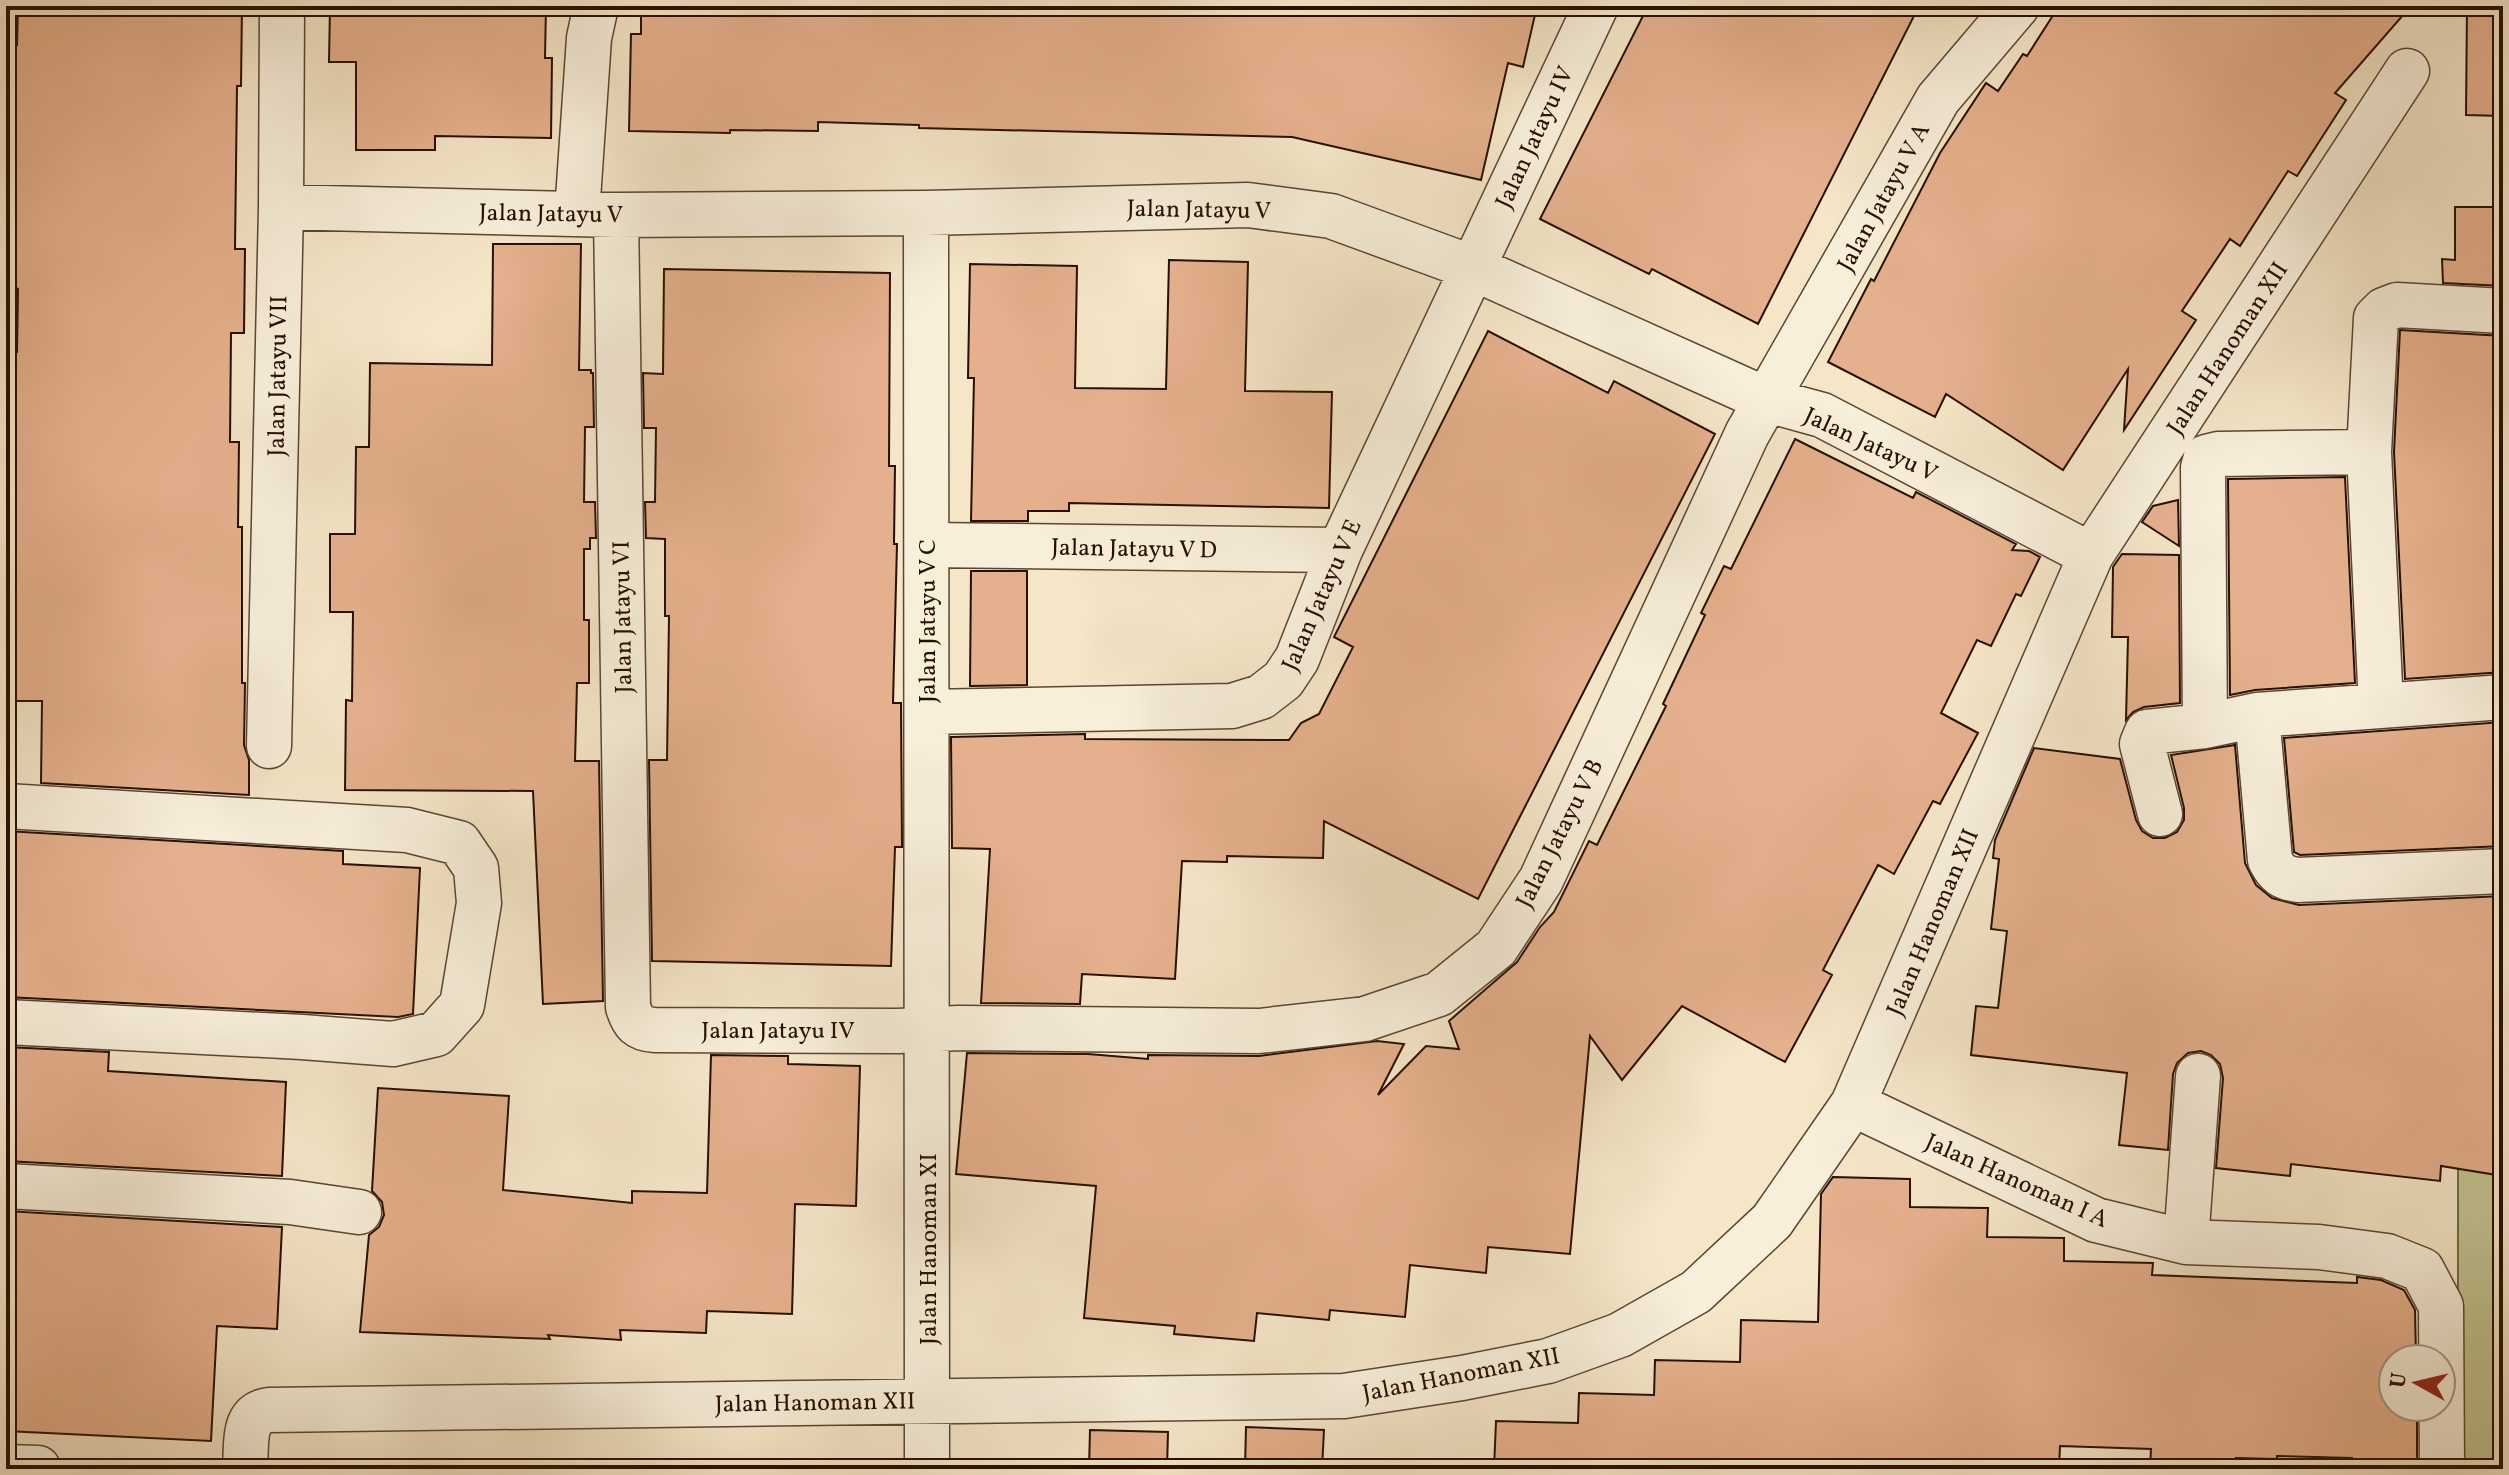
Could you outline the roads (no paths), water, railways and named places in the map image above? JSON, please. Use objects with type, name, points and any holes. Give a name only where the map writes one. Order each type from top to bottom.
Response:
[{"type":"street","name":"Jalan Jatayu VII","points":[[269,746],[281,207],[282,6]]},
{"type":"street","name":"Jalan Jatayu VI","points":[[596,6],[589,38],[628,1007],[632,1019]]},
{"type":"street","name":"Jalan Jatayu IV","points":[[1473,268],[1596,6]]},
{"type":"street","name":"Jalan Jatayu V A","points":[[1767,400],[1938,99],[2017,6]]},
{"type":"street","name":"Jalan Hanoman XII","points":[[245,1469],[251,1418],[258,1411],[269,1410],[1344,1396],[1548,1361],[1620,1335],[1696,1292],[1772,1221],[1853,1104],[2091,555],[2407,71]]},
{"type":"street","name":"Jalan Jatayu V","points":[[281,207],[596,214],[926,213],[1248,205],[1331,216],[1473,268],[1767,400],[1822,415],[2091,555]]},
{"type":"street","name":"Jalan Jatayu V C","points":[[926,213],[929,1030]]},
{"type":"street","name":"Jalan Jatayu V E","points":[[927,712],[1232,706],[1261,697],[1283,680],[1297,659],[1340,550],[1473,268]]},
{"type":"street","points":[[2381,706],[2369,452],[2376,318],[2384,310],[2397,305],[2503,311]]},
{"type":"street","name":"Jalan Jatayu V B","points":[[929,1030],[1259,1031],[1365,1019],[1439,994],[1496,948],[1541,880],[1747,434],[1767,400]]},
{"type":"street","points":[[2205,726],[2203,468],[2206,457],[2218,454],[2369,452]]},
{"type":"street","name":"Jalan Jatayu V D","points":[[927,545],[1340,550]]},
{"type":"street","points":[[2160,814],[2142,744],[2147,732],[2205,726],[2257,715],[2503,697]]},
{"type":"street","points":[[2257,715],[2270,860],[2276,872],[2298,880],[2503,871]]},
{"type":"street","points":[[6,806],[405,844],[459,843],[476,868],[479,903],[462,1005],[436,1034],[393,1044],[6,1022]]},
{"type":"street","name":"Jalan Jatayu IV","points":[[632,1019],[644,1029],[655,1030],[929,1030]]},
{"type":"street","name":"Jalan Hanoman XI","points":[[927,1469],[929,1030]]},
{"type":"street","points":[[2186,1242],[2198,1076]]},
{"type":"street","name":"Jalan Hanoman I A","points":[[1853,1104],[2096,1220],[2186,1242],[2319,1247],[2387,1256],[2422,1270],[2441,1306],[2442,1469]]},
{"type":"street","points":[[6,1186],[290,1202],[359,1212]]},
{"type":"street","points":[[6,1467],[38,1468]]}]
